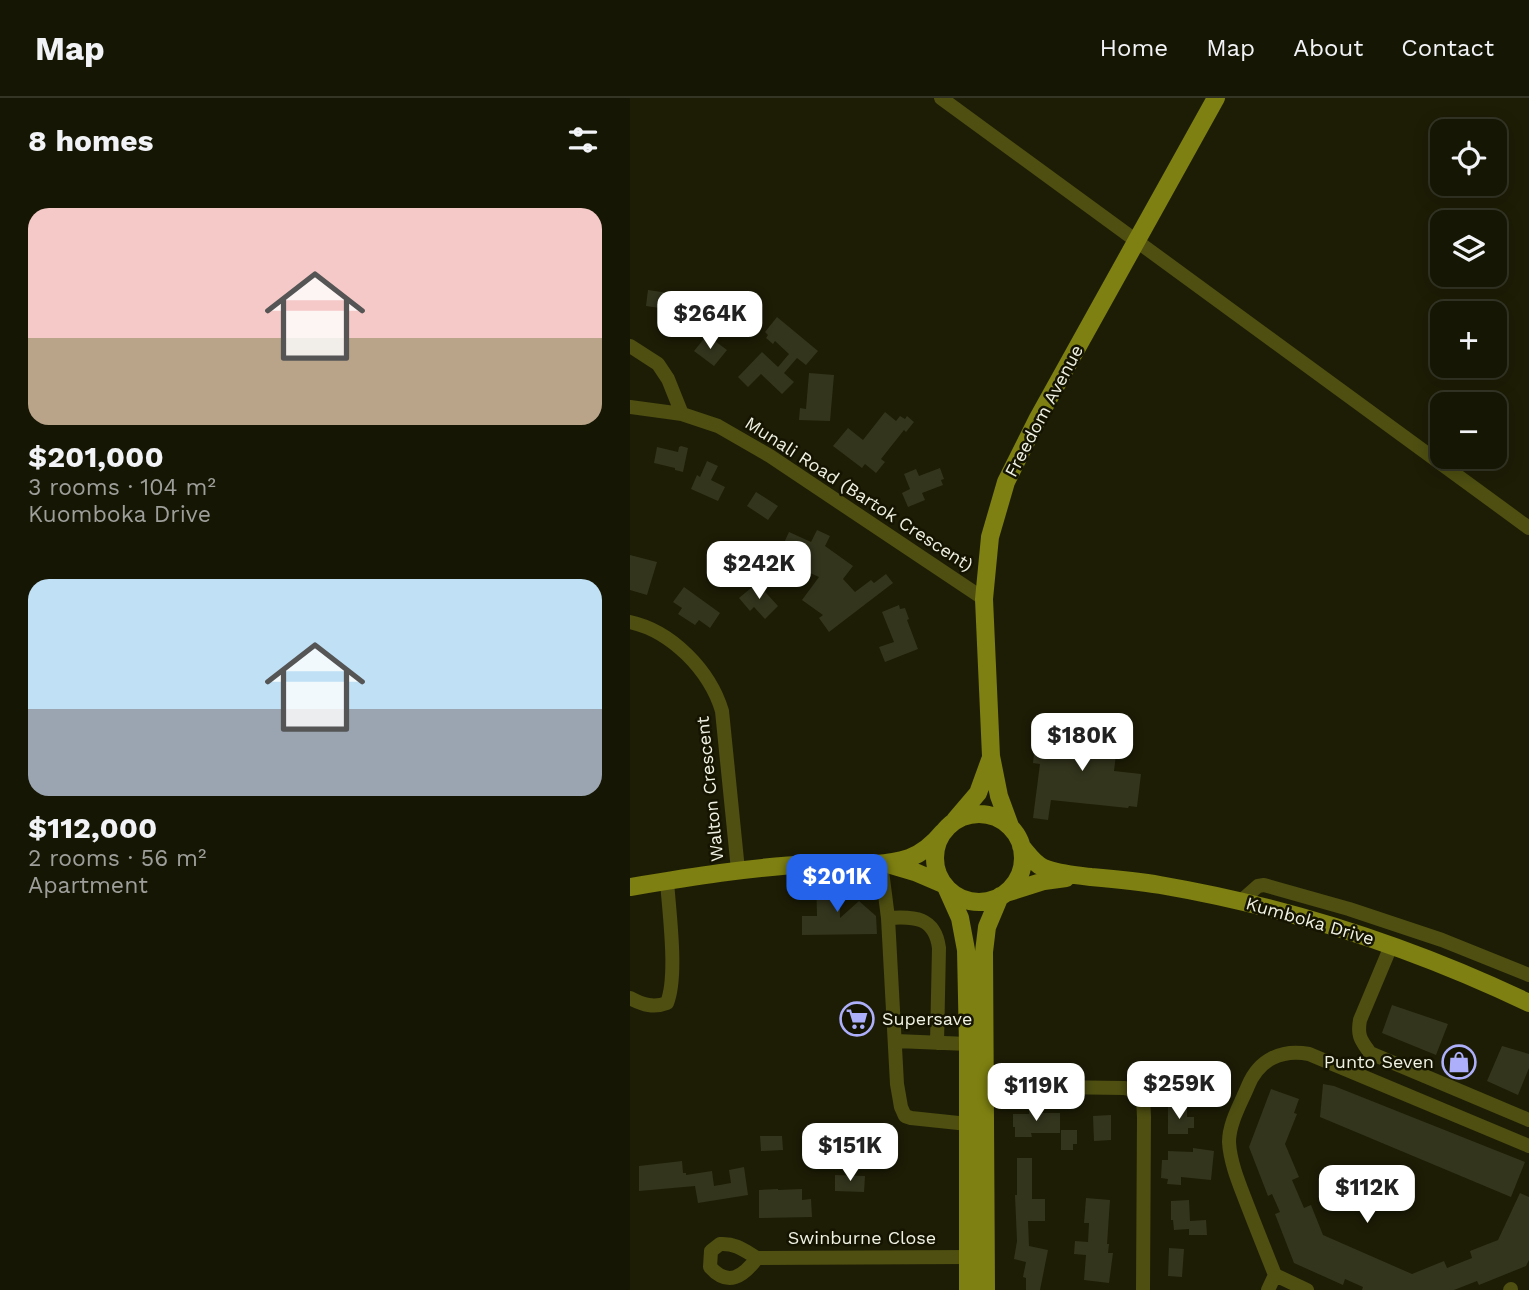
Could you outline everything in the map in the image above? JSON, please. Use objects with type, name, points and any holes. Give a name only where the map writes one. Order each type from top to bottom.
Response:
[{"type":"main road","name":"Freedom Avenue","points":[[1010,826],[999,796],[991,756],[984,599],[990,537],[1006,482],[1038,418],[1216,98]]},
{"type":"main road","name":"Freedom Avenue","points":[[881,863],[909,858],[934,842],[978,793],[991,756]]},
{"type":"main road","points":[[630,887],[738,870],[812,864],[881,863],[906,869],[945,887],[957,896],[981,902],[1003,895],[1015,884],[1021,872],[1021,846],[1010,826],[988,815],[964,817],[948,827],[937,845],[935,858],[937,872],[945,887],[960,918],[966,950],[968,1290]]},
{"type":"main road","name":"Kumboka Drive","points":[[1021,846],[1043,868],[1080,876],[1218,895],[1320,921],[1486,982],[1529,1003]]},
{"type":"main road","name":"Kumboka Drive","points":[[1003,895],[1044,881],[1080,876]]},
{"type":"main road","points":[[986,1290],[984,952],[990,917],[1003,895]]},
{"type":"main road","points":[[968,1124],[986,1191]]},
{"type":"street","points":[[941,98],[1529,528]]},
{"type":"street","points":[[630,346],[657,363],[668,379],[682,414]]},
{"type":"street","name":"Munali Road (Bartok Crescent)","points":[[630,407],[682,414],[718,426],[770,456],[984,599]]},
{"type":"street","name":"Walton Crescent","points":[[630,622],[650,629],[689,657],[699,667],[719,700],[738,870]]},
{"type":"street","points":[[881,863],[888,918],[897,1084],[901,1107],[905,1116],[911,1118],[968,1124]]},
{"type":"street","points":[[630,999],[650,1006],[659,1006],[667,1003],[670,996],[672,980],[667,881]]},
{"type":"street","points":[[1241,901],[1258,886],[1264,885],[1349,909],[1442,940],[1529,975]]},
{"type":"street","points":[[1343,929],[1349,909]]},
{"type":"street","points":[[888,918],[917,918],[930,925],[938,935],[937,1043]]},
{"type":"street","points":[[1391,946],[1358,1029],[1359,1037],[1370,1053],[1529,1120]]},
{"type":"street","points":[[896,1041],[968,1044]]},
{"type":"street","points":[[1307,1290],[1275,1275],[1238,1182],[1229,1142],[1231,1127],[1252,1075],[1265,1062],[1281,1054],[1309,1054],[1529,1146]]},
{"type":"street","points":[[985,1086],[1124,1088],[1141,1094],[1144,1102],[1143,1290]]},
{"type":"street","name":"Swinburne Close","points":[[757,1258],[967,1257]]},
{"type":"street","points":[[1268,1290],[1275,1275]]},
{"type":"building","points":[[648,290],[689,296],[687,312],[646,306]]},
{"type":"building","points":[[777,317],[818,351],[806,365],[797,358],[784,373],[794,382],[782,394],[761,374],[748,387],[738,377],[762,352],[778,367],[789,354],[775,341],[773,344],[766,338],[768,335],[765,332]]},
{"type":"building","points":[[707,335],[727,350],[714,366],[694,351]]},
{"type":"building","points":[[809,373],[834,375],[830,421],[799,420],[800,408],[806,409]]},
{"type":"building","points":[[885,412],[896,421],[900,416],[905,419],[907,416],[914,422],[906,432],[904,430],[881,459],[885,462],[876,473],[865,464],[862,468],[833,446],[848,428],[863,440]]},
{"type":"building","points":[[681,446],[688,448],[683,472],[654,463],[657,447],[678,452]]},
{"type":"building","points":[[707,461],[718,466],[711,480],[725,487],[718,501],[691,489]]},
{"type":"building","points":[[940,468],[943,485],[922,493],[925,500],[908,507],[902,493],[910,489],[904,474],[916,469],[919,476]]},
{"type":"building","points":[[756,492],[778,506],[768,520],[747,506]]},
{"type":"building","points":[[817,530],[830,536],[825,546],[853,566],[843,579],[855,592],[871,580],[874,583],[886,574],[893,583],[829,632],[819,618],[823,615],[802,600],[819,577],[777,558],[789,532],[811,542]]},
{"type":"building","points":[[630,555],[657,562],[647,595],[630,590]]},
{"type":"building","points":[[757,583],[778,606],[765,619],[754,607],[750,611],[739,598]]},
{"type":"building","points":[[684,587],[720,613],[710,628],[699,620],[695,625],[678,614],[682,608],[673,602]]},
{"type":"building","points":[[899,605],[900,609],[905,608],[918,649],[885,662],[879,647],[894,642],[882,612]]},
{"type":"building","points":[[1089,730],[1110,732],[1109,737],[1118,738],[1114,771],[1141,774],[1137,807],[1051,800],[1048,820],[1033,818],[1040,764],[1033,763],[1036,735],[1088,740]]},
{"type":"building","points":[[839,878],[840,918],[859,901],[876,916],[877,934],[802,935],[802,916],[817,916],[816,879]]},
{"type":"building","points":[[1392,1005],[1448,1024],[1436,1055],[1382,1033]]},
{"type":"building","points":[[1502,1046],[1529,1054],[1529,1068],[1518,1095],[1487,1081]]},
{"type":"building","points":[[1323,1084],[1525,1162],[1511,1197],[1320,1117]]},
{"type":"building","points":[[1271,1089],[1299,1099],[1294,1113],[1297,1114],[1285,1144],[1299,1177],[1292,1180],[1304,1208],[1311,1205],[1323,1235],[1412,1274],[1444,1261],[1447,1268],[1472,1258],[1470,1251],[1498,1240],[1520,1193],[1529,1197],[1529,1260],[1526,1266],[1479,1285],[1477,1281],[1454,1290],[1362,1290],[1363,1287],[1345,1279],[1343,1285],[1294,1263],[1275,1214],[1280,1212],[1272,1194],[1268,1196],[1249,1147]]},
{"type":"building","points":[[1168,1106],[1187,1107],[1187,1117],[1194,1117],[1194,1128],[1188,1128],[1188,1134],[1168,1134]]},
{"type":"building","points":[[1039,1109],[1039,1113],[1060,1113],[1060,1133],[1031,1133],[1032,1137],[1015,1137],[1013,1114],[1029,1114],[1029,1110]]},
{"type":"building","points":[[1111,1115],[1111,1140],[1094,1141],[1093,1116]]},
{"type":"building","points":[[1061,1130],[1077,1130],[1077,1144],[1073,1144],[1073,1150],[1061,1150]]},
{"type":"building","points":[[760,1136],[782,1136],[783,1150],[761,1151]]},
{"type":"building","points":[[1193,1148],[1214,1151],[1211,1180],[1181,1177],[1181,1185],[1167,1184],[1168,1179],[1161,1178],[1162,1160],[1168,1160],[1168,1151],[1193,1152]]},
{"type":"building","points":[[1017,1158],[1032,1158],[1032,1199],[1045,1199],[1045,1221],[1028,1221],[1029,1246],[1048,1250],[1040,1290],[1026,1290],[1026,1278],[1023,1277],[1026,1262],[1014,1259],[1017,1241]]},
{"type":"building","points":[[682,1161],[683,1173],[686,1175],[712,1171],[714,1186],[731,1183],[729,1170],[744,1167],[748,1195],[698,1203],[695,1186],[639,1191],[639,1166]]},
{"type":"building","points":[[835,1175],[865,1176],[864,1192],[835,1191]]},
{"type":"building","points":[[802,1189],[802,1200],[811,1199],[812,1217],[759,1218],[759,1190]]},
{"type":"building","points":[[1086,1198],[1110,1200],[1107,1244],[1108,1253],[1113,1253],[1109,1283],[1084,1280],[1086,1255],[1074,1254],[1075,1241],[1088,1242],[1089,1223],[1084,1223]]},
{"type":"building","points":[[1189,1200],[1190,1221],[1206,1220],[1207,1235],[1189,1235],[1189,1229],[1174,1230],[1171,1201]]},
{"type":"building","points":[[1169,1248],[1184,1249],[1182,1277],[1168,1276]]},
{"type":"place","name":"Supersave","points":[[857,1019]]},
{"type":"place","name":"Punto Seven","points":[[1459,1062]]}]
